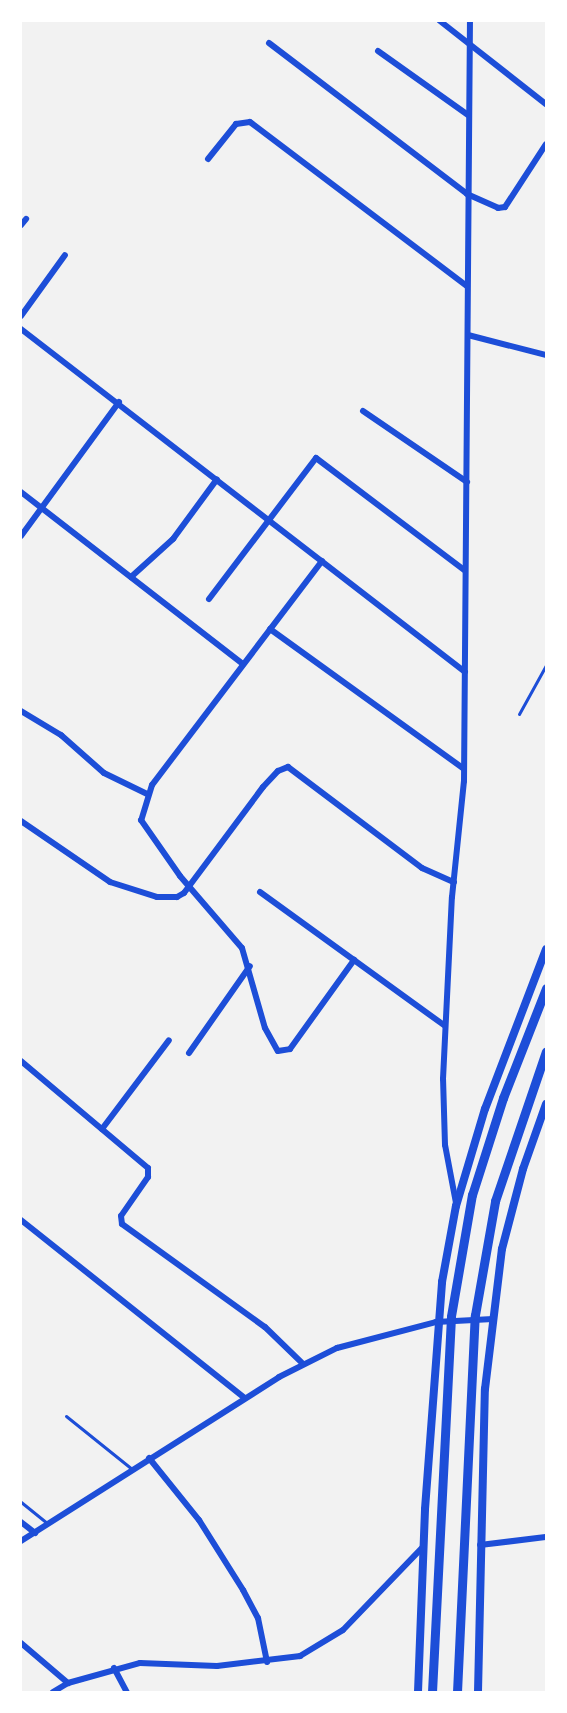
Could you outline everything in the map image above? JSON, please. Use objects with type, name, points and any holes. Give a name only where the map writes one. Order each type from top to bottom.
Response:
[{"type":"highway","points":[[432,1692],[451,1316],[472,1195],[503,1098],[546,988]]},
{"type":"highway","points":[[457,1692],[475,1315],[495,1201],[546,1051]]},
{"type":"main road","points":[[418,1692],[423,1547],[436,1322],[456,1206],[485,1109],[546,949]]},
{"type":"main road","points":[[477,1692],[485,1389],[493,1318],[502,1249],[523,1169],[546,1104]]},
{"type":"street","points":[[440,21],[546,104]]},
{"type":"street","points":[[456,1206],[442,1116],[454,882],[464,769],[470,21]]},
{"type":"street","points":[[269,43],[467,194],[504,208],[546,144]]},
{"type":"street","points":[[378,51],[468,115]]},
{"type":"street","points":[[208,159],[236,124],[250,122],[467,286]]},
{"type":"street","points":[[21,225],[26,219]]},
{"type":"street","points":[[21,316],[65,255]]},
{"type":"street","points":[[21,329],[119,402],[465,672]]},
{"type":"street","points":[[468,335],[546,355]]},
{"type":"street","points":[[21,536],[119,402]]},
{"type":"street","points":[[363,411],[467,482]]},
{"type":"street","points":[[210,598],[316,458],[464,570]]},
{"type":"street","points":[[131,577],[173,539],[218,479]]},
{"type":"street","points":[[21,492],[243,664]]},
{"type":"street","points":[[322,561],[147,794],[141,820],[189,886],[242,948],[250,966],[265,1028],[272,1044],[285,1052],[354,960]]},
{"type":"street","points":[[270,628],[464,769]]},
{"type":"street","points":[[21,711],[61,735],[104,773],[147,794]]},
{"type":"street","points":[[21,821],[110,882],[169,898],[184,893],[263,787],[278,771],[288,767],[422,868],[454,882]]},
{"type":"street","points":[[260,892],[445,1026]]},
{"type":"street","points":[[189,1053],[250,966]]},
{"type":"street","points":[[102,1129],[169,1040]]},
{"type":"street","points":[[21,1061],[144,1163],[150,1173],[123,1212],[122,1224],[265,1327],[303,1364]]},
{"type":"street","points":[[21,1220],[245,1398]]},
{"type":"street","points":[[21,1541],[149,1458],[303,1364],[352,1342],[436,1322],[493,1318]]},
{"type":"street","points":[[149,1458],[199,1520],[243,1590],[258,1618],[267,1662]]},
{"type":"street","points":[[21,1522],[35,1533]]},
{"type":"street","points":[[480,1545],[546,1537]]},
{"type":"street","points":[[52,1692],[68,1683],[114,1668],[154,1662],[217,1666],[267,1662],[300,1656],[343,1630],[423,1547]]},
{"type":"street","points":[[21,1643],[47,1669],[68,1683]]},
{"type":"street","points":[[114,1668],[127,1692]]},
{"type":"lane","points":[[519,714],[546,665]]},
{"type":"lane","points":[[66,1416],[132,1469]]},
{"type":"lane","points":[[21,1502],[48,1525]]}]
